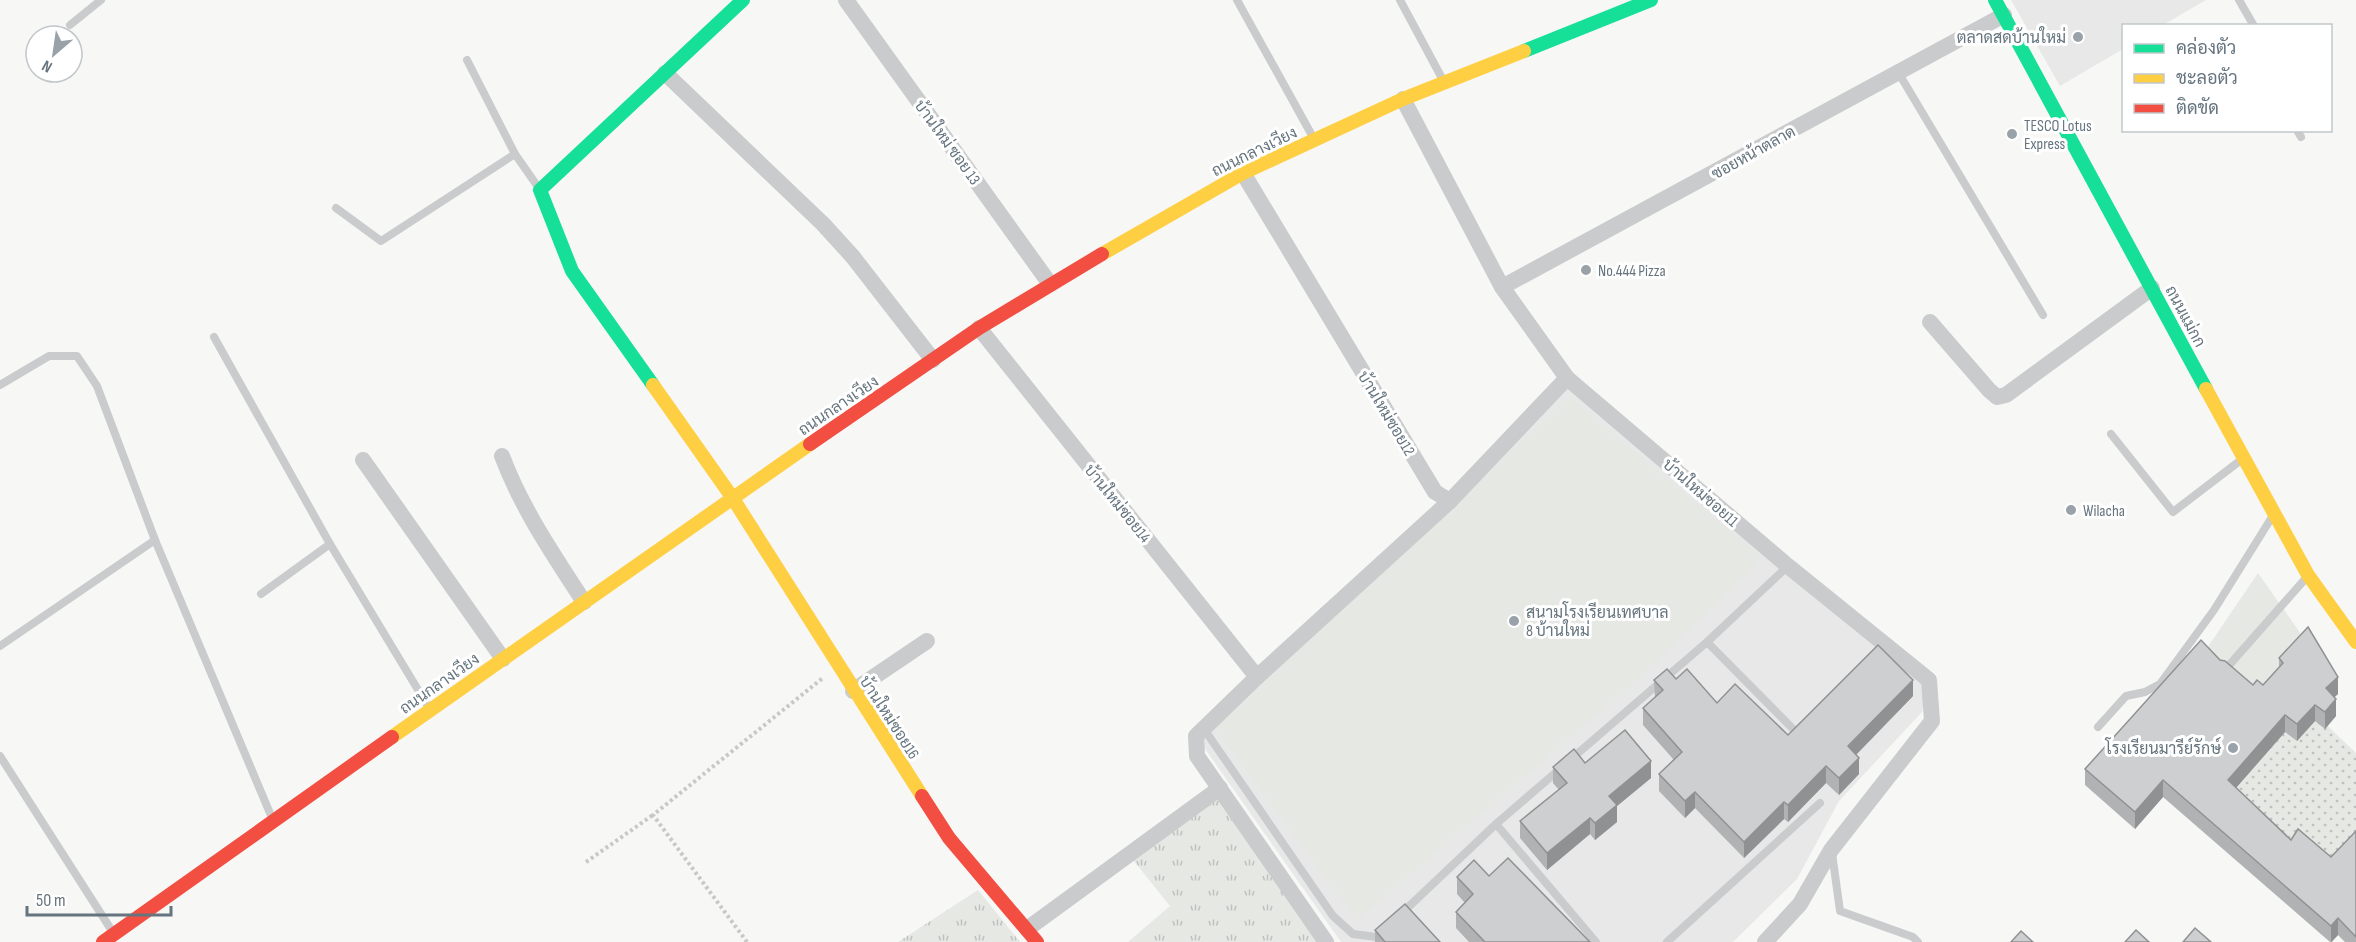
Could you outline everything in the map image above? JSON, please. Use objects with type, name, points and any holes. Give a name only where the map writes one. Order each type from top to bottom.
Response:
[{"type":"street","points":[[540,190],[743,0]]},
{"type":"street","name":"บ้านใหม่ ซอย 13","points":[[846,0],[1050,284]]},
{"type":"street","name":"ถนนกลางเวียง","points":[[109,938],[732,497],[979,328],[1050,284],[1243,173],[1403,99],[1651,0]]},
{"type":"street","name":"ถนนแม่กก","points":[[1995,0],[2308,575],[2356,642]]},
{"type":"street","name":"ซอยหน้าตลาด","points":[[1502,288],[2004,15]]},
{"type":"street","points":[[665,73],[823,224],[853,257],[933,360]]},
{"type":"street","name":"บ้านใหม่ซอย11","points":[[1403,99],[1502,288],[1567,378],[1788,566],[1929,680],[1932,721],[1831,850],[1782,935],[1765,942]]},
{"type":"street","name":"บ้านใหม่ซอย12","points":[[1243,173],[1435,492],[1450,501]]},
{"type":"street","name":"บ้านใหม่ซอย16","points":[[540,190],[572,271],[732,497],[837,666],[949,838],[1032,936]]},
{"type":"street","points":[[1930,322],[1997,397],[2006,395],[2152,288]]},
{"type":"street","name":"บ้านใหม่ซอย14","points":[[979,328],[1257,677]]},
{"type":"street","points":[[1326,942],[1197,756],[1196,736],[1257,677],[1450,501],[1567,378]]},
{"type":"street","points":[[502,456],[515,491],[584,602]]},
{"type":"street","points":[[363,460],[503,659]]},
{"type":"street","points":[[853,691],[927,641]]},
{"type":"street","points":[[1032,936],[1220,788]]},
{"type":"lane","points":[[71,24],[100,0]]},
{"type":"lane","points":[[1237,0],[1314,140]]},
{"type":"lane","points":[[1400,0],[1444,83]]},
{"type":"lane","points":[[2239,0],[2253,24]]},
{"type":"lane","points":[[466,60],[515,154],[540,190]]},
{"type":"lane","points":[[1898,72],[2043,315]]},
{"type":"lane","points":[[336,208],[381,241],[515,154]]},
{"type":"lane","points":[[214,338],[330,544],[430,710]]},
{"type":"lane","points":[[0,385],[49,356],[77,356],[97,387],[155,540],[274,821]]},
{"type":"lane","points":[[2111,434],[2174,512],[2244,458]]},
{"type":"lane","points":[[2098,727],[2126,696],[2152,689],[2160,684],[2214,610],[2274,514]]},
{"type":"lane","points":[[0,646],[155,540]]},
{"type":"lane","points":[[261,594],[330,544]]},
{"type":"lane","points":[[1204,729],[1333,916],[1353,934],[1376,937],[1496,824],[1707,642],[1788,566]]},
{"type":"lane","points":[[2224,671],[2308,575]]},
{"type":"lane","points":[[1707,642],[1798,735]]},
{"type":"lane","points":[[0,756],[109,938]]},
{"type":"lane","points":[[1667,942],[1820,803]]},
{"type":"lane","points":[[1496,824],[1596,942]]},
{"type":"lane","points":[[1831,850],[1840,911],[1912,937],[1918,942]]},
{"type":"lane","points":[[1407,908],[1415,917]]},
{"type":"path","points":[[586,862],[653,814],[837,666]]},
{"type":"path","points":[[653,814],[747,942]]},
{"type":"shaded area","name":"ตลาดสดบ้านใหม่","points":[[2011,0],[2206,0],[2165,24],[2122,24],[2122,50],[2060,86]]},
{"type":"shaded area","points":[[1567,378],[1929,680],[1922,712],[1839,801],[1797,879],[1733,942],[1341,942],[1196,736]]},
{"type":"green space","name":"สนามโรงเรียนเทศบาล 8 บ้านใหม่","points":[[1569,397],[1762,558],[1633,684],[1357,920],[1215,729]]},
{"type":"green space","points":[[2258,573],[2308,644],[2253,701],[2201,657]]},
{"type":"green space","points":[[2311,710],[2356,753],[2356,847],[2323,883],[2228,797],[2285,732]]},
{"type":"green space","points":[[1220,788],[1329,942],[1128,942],[1170,906],[1129,855]]},
{"type":"green space","points":[[978,890],[1020,942],[898,942]]},
{"type":"building","points":[[2308,627],[2338,677],[2326,688],[2336,699],[2325,712],[2315,705],[2297,724],[2285,715],[2228,780],[2291,840],[2298,829],[2331,857],[2356,831],[2356,937],[2338,918],[2331,926],[2163,780],[2135,812],[2085,769],[2201,640],[2220,660],[2225,661],[2253,685],[2257,680],[2263,685],[2283,663],[2279,658]]},
{"type":"building","points":[[1878,645],[1913,680],[1848,746],[1859,758],[1839,778],[1826,766],[1788,805],[1784,802],[1744,842],[1695,792],[1685,801],[1659,774],[1682,752],[1643,708],[1663,690],[1654,680],[1667,669],[1676,679],[1687,669],[1717,703],[1735,684],[1788,735]]},
{"type":"building","points":[[1625,730],[1651,761],[1609,796],[1617,805],[1595,823],[1590,818],[1547,853],[1520,821],[1567,783],[1553,767],[1574,749],[1585,763]]},
{"type":"building","points":[[1508,858],[1590,942],[1485,942],[1456,912],[1473,894],[1457,877],[1474,860],[1489,876]]},
{"type":"building","points":[[1405,904],[1440,942],[1385,942],[1375,930]]},
{"type":"building","points":[[2195,928],[2211,942],[2183,942]]},
{"type":"building","points":[[2136,930],[2149,942],[2125,942]]},
{"type":"building","points":[[2021,931],[2033,942],[2011,942]]},
{"type":"traffic: fast","points":[[653,385],[572,271],[540,190],[743,0]]},
{"type":"traffic: fast","points":[[1524,51],[1651,0]]},
{"type":"traffic: fast","points":[[1995,0],[2206,389]]},
{"type":"traffic: slow","points":[[1102,254],[1243,173],[1403,99],[1524,51]]},
{"type":"traffic: slow","points":[[653,385],[732,497],[922,796]]},
{"type":"traffic: slow","points":[[2206,389],[2308,575],[2356,642]]},
{"type":"traffic: slow","points":[[392,737],[810,444]]},
{"type":"traffic: jam","points":[[810,444],[979,328],[1102,254]]},
{"type":"traffic: jam","points":[[103,942],[392,737]]},
{"type":"traffic: jam","points":[[922,796],[949,838],[1037,942]]},
{"type":"place","name":"ตลาดสดบ้านใหม่","points":[[2078,37]]},
{"type":"place","name":"TESCO Lotus Express","points":[[2012,134]]},
{"type":"place","name":"No.444 Pizza","points":[[1586,270]]},
{"type":"place","name":"Wilacha","points":[[2071,510]]},
{"type":"place","name":"สนามโรงเรียนเทศบาล 8 บ้านใหม่","points":[[1514,621]]},
{"type":"place","name":"โรงเรียนมารีย์รักษ์","points":[[2233,748]]}]
